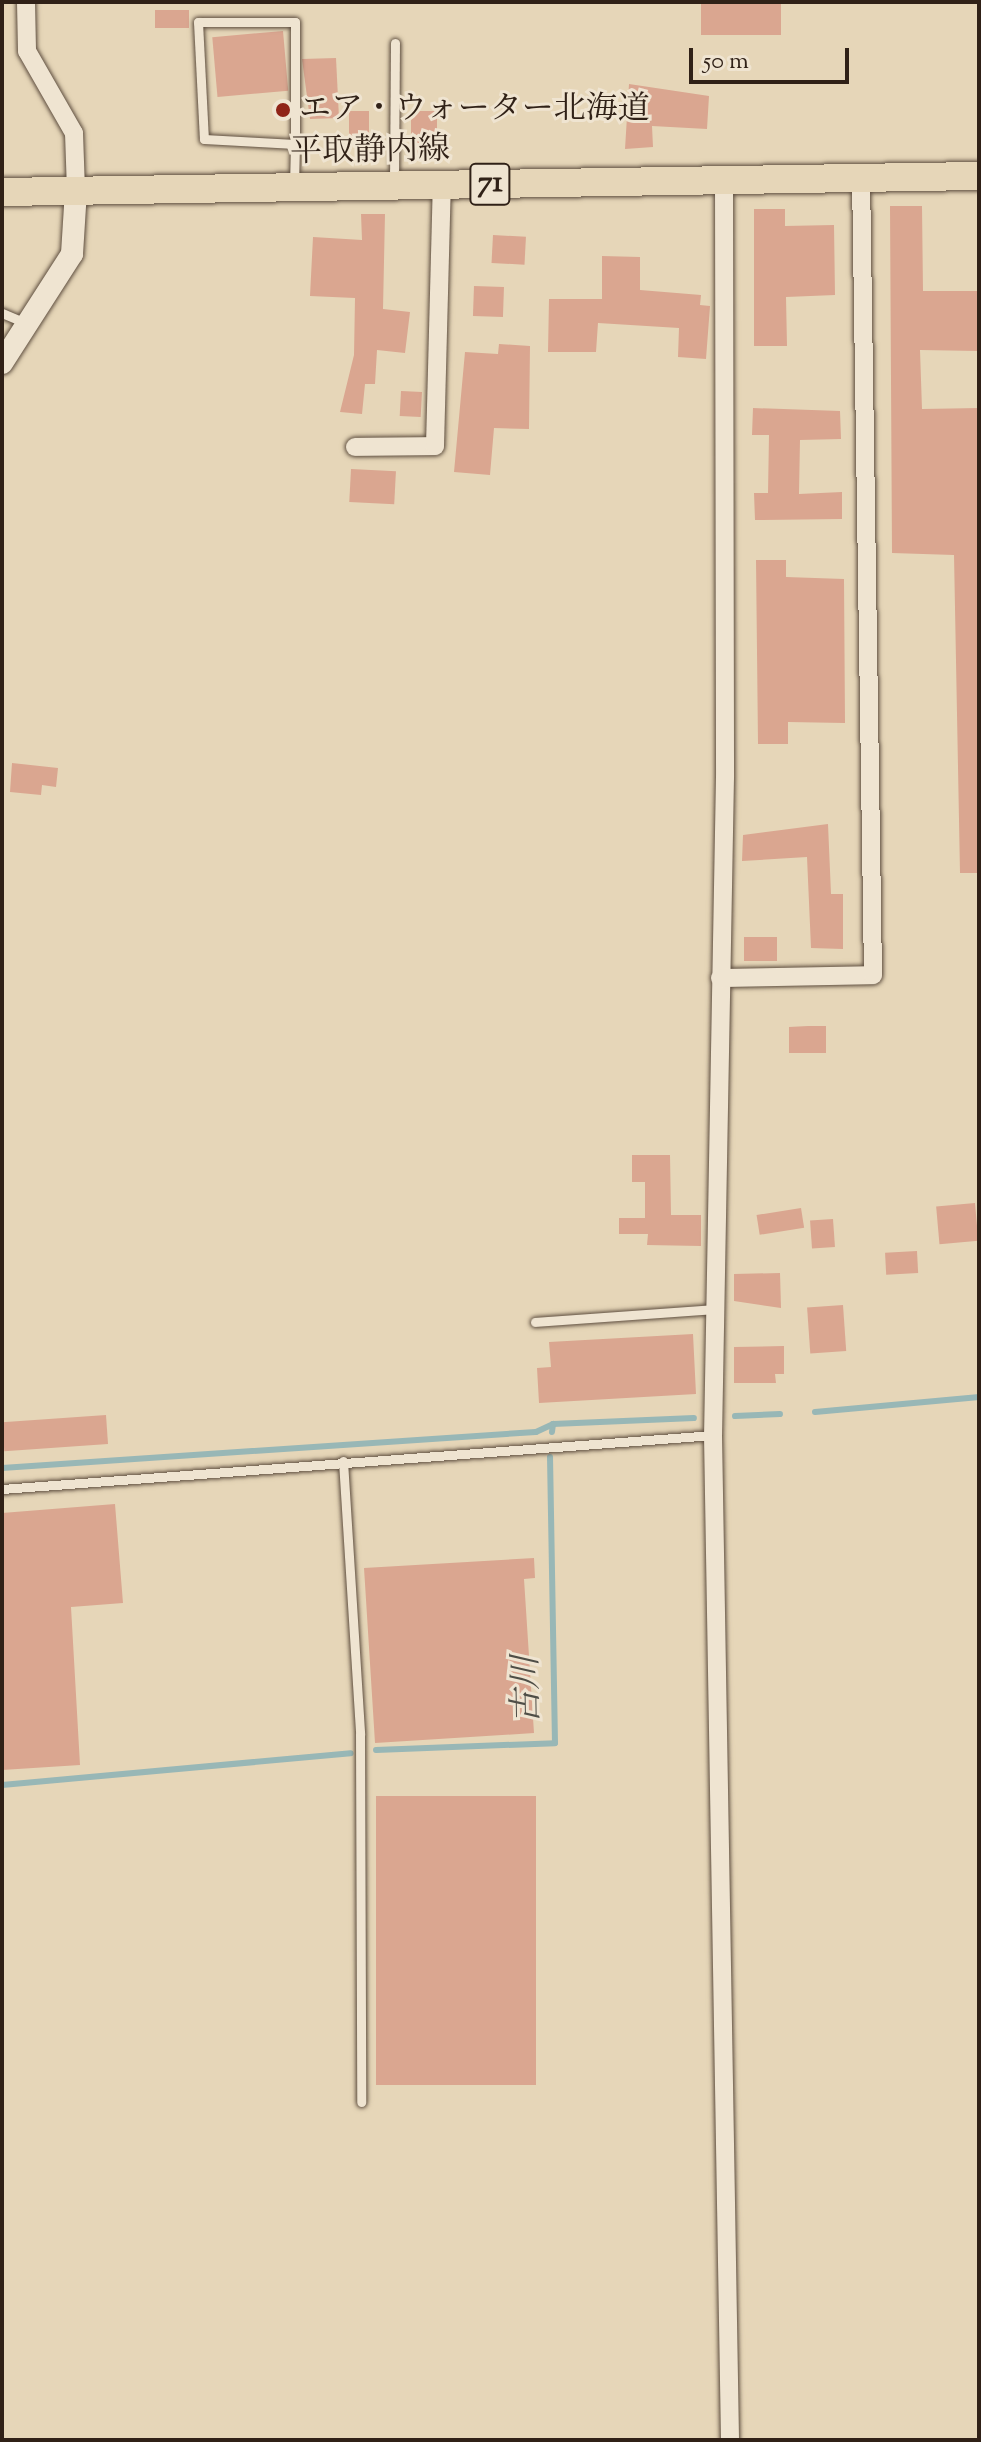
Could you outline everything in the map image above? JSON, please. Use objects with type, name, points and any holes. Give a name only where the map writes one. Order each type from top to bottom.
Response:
[{"type":"main road","name":"平取静内線","points":[[2,192],[979,176]]},
{"type":"street","points":[[2,363],[72,254],[76,191],[74,133],[27,51],[26,2]]},
{"type":"street","points":[[720,978],[873,975],[861,178]]},
{"type":"street","points":[[724,180],[720,978],[713,1435],[730,2440]]},
{"type":"street","points":[[355,447],[435,446],[442,185]]},
{"type":"lane","points":[[294,188],[295,144],[295,22],[198,22],[204,139],[295,144]]},
{"type":"lane","points":[[394,186],[395,43]]},
{"type":"lane","points":[[2,313],[29,324]]},
{"type":"lane","points":[[535,1322],[715,1309]]},
{"type":"lane","points":[[2,1489],[713,1435]]},
{"type":"lane","points":[[343,1461],[360,1734],[361,2102]]},
{"type":"building","points":[[701,2],[781,2],[781,35],[701,35]]},
{"type":"building","points":[[155,10],[189,10],[189,28],[155,28]]},
{"type":"building","points":[[283,31],[288,91],[217,97],[212,37]]},
{"type":"building","points":[[336,58],[339,118],[310,119],[302,59]]},
{"type":"building","points":[[629,84],[709,96],[707,129],[652,126],[653,147],[625,149]]},
{"type":"building","points":[[349,111],[369,111],[369,138],[349,138]]},
{"type":"building","points":[[411,111],[437,111],[437,159],[418,159],[411,149]]},
{"type":"building","points":[[890,206],[922,206],[923,291],[979,291],[979,351],[920,350],[922,409],[979,408],[979,873],[960,873],[954,555],[892,553]]},
{"type":"building","points":[[754,209],[785,209],[785,226],[834,225],[835,295],[786,297],[787,346],[754,346]]},
{"type":"building","points":[[361,214],[385,214],[383,309],[410,312],[405,353],[377,350],[375,384],[365,384],[362,414],[340,412],[354,355],[355,298],[310,296],[313,237],[362,240]]},
{"type":"building","points":[[493,235],[526,237],[524,265],[492,263]]},
{"type":"building","points":[[602,256],[640,257],[640,290],[701,295],[700,305],[710,306],[706,359],[678,357],[679,328],[598,323],[596,352],[548,352],[549,299],[602,299]]},
{"type":"building","points":[[474,286],[504,287],[503,317],[473,316]]},
{"type":"building","points":[[499,344],[530,346],[529,429],[494,428],[490,475],[454,472],[465,352],[498,354]]},
{"type":"building","points":[[401,391],[422,392],[421,417],[400,416]]},
{"type":"building","points":[[753,408],[840,411],[841,439],[800,440],[799,494],[842,492],[842,519],[755,520],[754,493],[768,493],[769,435],[752,435]]},
{"type":"building","points":[[351,469],[396,471],[394,504],[349,502]]},
{"type":"building","points":[[756,560],[786,560],[786,577],[844,579],[845,723],[788,722],[788,744],[758,744]]},
{"type":"building","points":[[12,763],[58,768],[56,787],[42,785],[41,795],[10,792]]},
{"type":"building","points":[[828,824],[831,894],[843,894],[843,949],[811,948],[807,857],[742,861],[743,835]]},
{"type":"building","points":[[744,937],[777,937],[777,961],[744,961]]},
{"type":"building","points":[[826,1026],[826,1053],[789,1053],[789,1027]]},
{"type":"building","points":[[632,1155],[670,1155],[671,1215],[701,1215],[701,1246],[647,1245],[648,1234],[619,1234],[619,1218],[645,1218],[645,1182],[632,1182]]},
{"type":"building","points":[[975,1203],[978,1241],[939,1244],[936,1206]]},
{"type":"building","points":[[801,1208],[804,1228],[760,1235],[757,1215]]},
{"type":"building","points":[[833,1219],[835,1247],[812,1249],[810,1221]]},
{"type":"building","points":[[917,1251],[918,1273],[886,1275],[885,1253]]},
{"type":"building","points":[[780,1273],[781,1308],[734,1301],[734,1274]]},
{"type":"building","points":[[843,1305],[846,1351],[810,1353],[807,1308]]},
{"type":"building","points":[[693,1334],[696,1394],[539,1403],[537,1368],[551,1367],[549,1342]]},
{"type":"building","points":[[784,1346],[784,1374],[775,1374],[776,1383],[734,1383],[734,1347]]},
{"type":"building","points":[[106,1415],[108,1444],[4,1451],[2,1422]]},
{"type":"building","points":[[115,1504],[123,1603],[71,1607],[80,1765],[2,1770],[2,1513]]},
{"type":"building","points":[[534,1558],[535,1578],[524,1579],[534,1733],[375,1743],[364,1568]]},
{"type":"building","points":[[376,1796],[536,1796],[536,2085],[376,2085]]},
{"type":"waterway","name":"古川","points":[[815,1412],[979,1397]]},
{"type":"waterway","name":"古川","points":[[735,1416],[780,1414]]},
{"type":"waterway","name":"古川","points":[[552,1432],[553,1424],[694,1418]]},
{"type":"waterway","points":[[2,1468],[536,1432],[553,1424]]},
{"type":"waterway","name":"古川","points":[[376,1750],[555,1743],[550,1457]]},
{"type":"waterway","name":"古川","points":[[2,1785],[351,1753]]},
{"type":"place","name":"エア・ウォーター北海道","points":[[283,110]]}]
